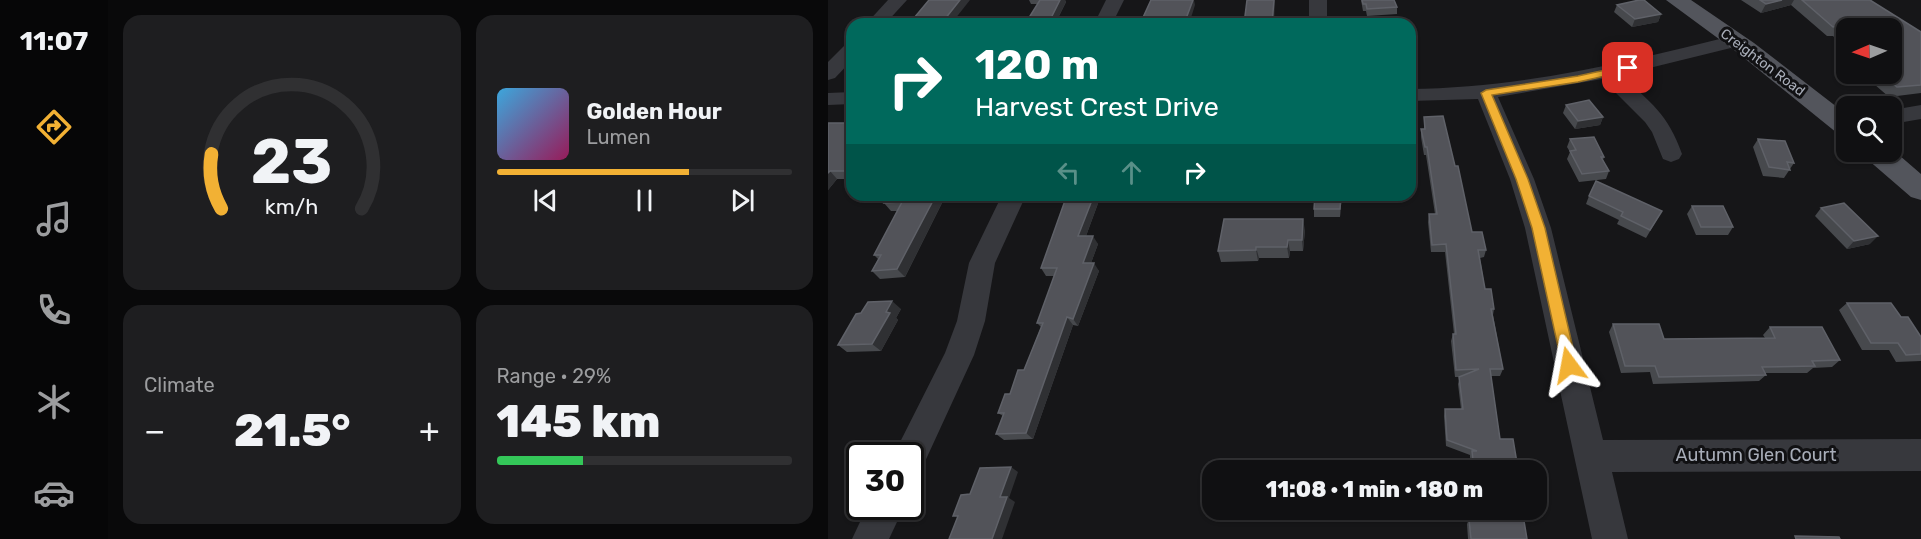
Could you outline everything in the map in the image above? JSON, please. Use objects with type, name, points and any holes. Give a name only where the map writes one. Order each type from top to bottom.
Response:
[{"type":"main road","name":"Creighton Road","points":[[1677,0],[1736,41],[1836,118]]},
{"type":"main road","points":[[1889,162],[1921,190]]},
{"type":"street","points":[[881,18],[898,0]]},
{"type":"street","points":[[1106,18],[1115,0]]},
{"type":"street","points":[[1318,0],[1318,18]]},
{"type":"street","points":[[1416,95],[1486,93],[1607,73],[1736,41]]},
{"type":"street","points":[[828,74],[846,54]]},
{"type":"street","points":[[1607,73],[1653,117],[1663,131],[1671,154]]},
{"type":"street","points":[[1486,93],[1522,179],[1538,228],[1610,539]]},
{"type":"street","points":[[828,99],[846,98]]},
{"type":"street","points":[[1902,115],[1921,112]]},
{"type":"street","points":[[917,442],[959,355],[971,321],[982,263],[1011,201]]},
{"type":"street","name":"Autumn Glen Court","points":[[1590,456],[1921,455]]},
{"type":"street","points":[[870,539],[880,520]]},
{"type":"building","points":[[929,0],[960,0],[946,18],[914,18]]},
{"type":"building","points":[[1040,0],[1060,0],[1051,18],[1029,18]]},
{"type":"building","points":[[1151,0],[1193,0],[1186,18],[1143,18]]},
{"type":"building","points":[[1247,0],[1274,0],[1272,18],[1245,18]]},
{"type":"building","points":[[1362,0],[1394,0],[1397,7],[1367,9]]},
{"type":"building","points":[[1644,0],[1661,14],[1635,19],[1617,5]]},
{"type":"building","points":[[1760,0],[1782,0],[1766,4]]},
{"type":"building","points":[[1802,0],[1870,0],[1899,18],[1836,18],[1836,26],[1833,27]]},
{"type":"building","points":[[1902,20],[1921,32],[1921,85],[1897,87],[1893,84],[1902,84]]},
{"type":"building","points":[[1589,100],[1603,117],[1578,121],[1566,105]]},
{"type":"building","points":[[1443,116],[1455,166],[1458,166],[1472,232],[1482,232],[1486,250],[1478,250],[1485,289],[1491,289],[1494,309],[1491,309],[1503,369],[1490,369],[1500,439],[1513,439],[1516,460],[1473,460],[1472,451],[1477,451],[1447,440],[1445,409],[1463,409],[1459,377],[1479,369],[1456,370],[1453,334],[1456,334],[1446,244],[1432,245],[1429,214],[1437,214],[1427,147],[1425,147],[1421,129],[1425,129],[1424,117]]},
{"type":"building","points":[[828,123],[846,123],[846,171],[828,173]]},
{"type":"building","points":[[1594,137],[1609,171],[1582,174],[1570,151],[1576,150],[1570,139]]},
{"type":"building","points":[[1758,139],[1785,141],[1794,163],[1787,162],[1790,170],[1769,167]]},
{"type":"building","points":[[1596,181],[1662,211],[1650,230],[1621,216],[1623,212],[1589,196]]},
{"type":"building","points":[[885,201],[933,201],[897,269],[872,271],[881,255],[874,255],[902,202],[884,203]]},
{"type":"building","points":[[1065,201],[1092,201],[1078,236],[1093,236],[1083,263],[1094,263],[1073,319],[1067,317],[1026,433],[996,434],[1004,413],[998,413],[1005,394],[1010,394],[1018,370],[1024,370],[1043,323],[1037,323],[1057,268],[1041,268]]},
{"type":"building","points":[[1315,201],[1341,201],[1340,209],[1314,209]]},
{"type":"building","points":[[1844,203],[1878,236],[1854,241],[1821,208]]},
{"type":"building","points":[[1692,206],[1723,206],[1733,227],[1701,227]]},
{"type":"building","points":[[1224,219],[1303,219],[1302,240],[1288,240],[1287,247],[1218,251]]},
{"type":"building","points":[[892,301],[886,312],[890,313],[872,344],[838,345],[856,314],[861,313],[868,302]]},
{"type":"building","points":[[1847,303],[1891,303],[1901,317],[1908,317],[1921,337],[1921,354],[1906,355],[1898,343],[1871,343]]},
{"type":"building","points":[[1613,324],[1659,324],[1664,339],[1775,338],[1770,327],[1822,327],[1840,360],[1812,361],[1815,366],[1762,367],[1766,375],[1659,377],[1655,366],[1625,366]]},
{"type":"building","points":[[1011,467],[1000,497],[1007,497],[992,539],[949,539],[958,516],[953,516],[961,495],[970,494],[980,468]]},
{"type":"building","points":[[1469,520],[1524,521],[1527,539],[1471,539]]},
{"type":"building","points":[[1795,536],[1839,537],[1840,539],[1796,539]]},
{"type":"route","points":[[1569,365],[1538,228],[1522,179],[1486,93],[1535,87],[1628,68]]}]
